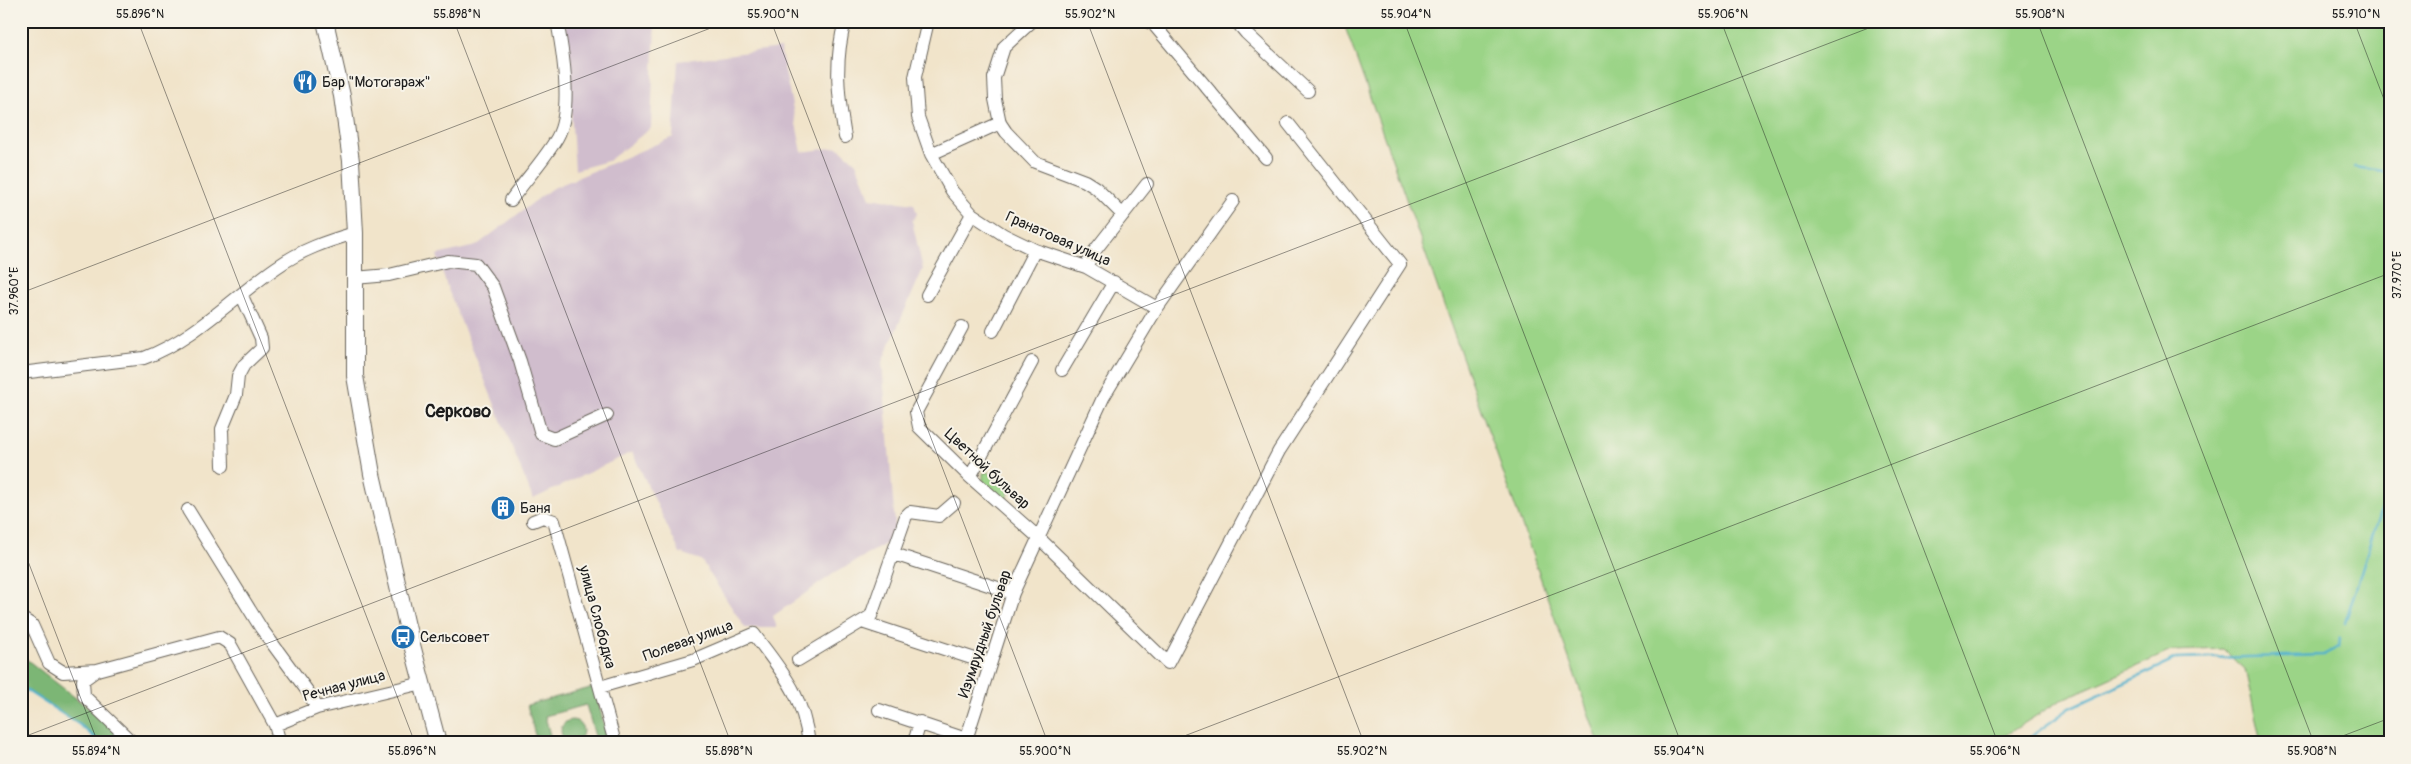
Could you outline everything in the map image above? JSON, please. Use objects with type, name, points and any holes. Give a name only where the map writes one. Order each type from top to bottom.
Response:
[{"type":"main road","points":[[325,21],[347,128],[355,233],[355,376],[372,474],[438,743]]},
{"type":"street","points":[[512,200],[558,137],[564,118],[565,95],[557,21]]},
{"type":"street","points":[[845,137],[837,90],[840,42],[846,21]]},
{"type":"street","name":"Гранатовая улица","points":[[928,21],[915,77],[918,117],[931,154],[952,191],[972,214],[1004,235],[1035,250],[1086,268],[1114,282],[1157,308]]},
{"type":"street","points":[[1032,21],[1004,46],[994,78],[995,99],[1000,123],[1006,132],[1035,162],[1085,181],[1123,215]]},
{"type":"street","points":[[1148,21],[1154,25],[1266,158]]},
{"type":"street","points":[[1236,21],[1246,33],[1308,91]]},
{"type":"street","points":[[931,154],[1000,123]]},
{"type":"street","name":"Цветной бульвар","points":[[962,327],[916,412],[919,427],[970,477],[1039,538],[1168,663],[1279,451],[1400,264],[1288,123]]},
{"type":"street","points":[[1086,268],[1093,253],[1147,184]]},
{"type":"street","name":"Изумрудный бульвар","points":[[966,741],[1013,593],[1103,398],[1157,308],[1233,201]]},
{"type":"street","points":[[927,295],[972,214]]},
{"type":"street","points":[[21,373],[144,358],[160,352],[242,296],[277,267],[306,250],[355,233]]},
{"type":"street","points":[[993,331],[1035,250]]},
{"type":"street","points":[[354,278],[389,275],[448,260],[476,264],[494,287],[520,361],[541,434],[554,439],[607,415]]},
{"type":"street","points":[[1062,370],[1114,282]]},
{"type":"street","points":[[223,466],[222,429],[236,395],[238,376],[244,365],[262,348],[261,338],[242,296]]},
{"type":"street","points":[[970,477],[1032,362]]},
{"type":"street","points":[[798,660],[871,616],[906,516],[910,512],[936,517],[954,502]]},
{"type":"street","points":[[188,510],[261,628],[308,692],[317,708]]},
{"type":"street","name":"улица Слободка","points":[[533,521],[543,517],[554,521],[615,743]]},
{"type":"street","points":[[894,554],[1013,593]]},
{"type":"street","points":[[21,618],[32,625],[50,663],[63,672],[97,670],[219,638],[230,644],[275,725],[280,743]]},
{"type":"street","points":[[862,622],[990,664]]},
{"type":"street","name":"Полевая улица","points":[[600,687],[693,660],[754,634],[795,690],[807,725],[810,743]]},
{"type":"street","points":[[97,670],[83,680],[84,696],[133,743]]},
{"type":"street","name":"Речная улица","points":[[275,725],[317,708],[423,683]]},
{"type":"street","points":[[879,710],[920,722],[966,741]]},
{"type":"street","points":[[914,743],[920,722]]},
{"type":"shaded area","points":[[565,21],[655,21],[651,128],[608,161],[575,170]]},
{"type":"shaded area","points":[[780,48],[802,152],[838,147],[856,163],[870,198],[914,204],[917,214],[912,221],[923,269],[882,362],[896,538],[833,574],[773,616],[777,628],[745,628],[701,560],[680,553],[632,452],[533,499],[447,287],[437,255],[476,246],[551,189],[673,137],[678,61]]},
{"type":"green space","points":[[1343,21],[2390,21],[2390,743],[2261,743],[2245,669],[2223,649],[2171,651],[2061,700],[1993,743],[1599,743]]},
{"type":"green space","points":[[988,472],[1011,488],[1005,502],[983,481],[983,473]]},
{"type":"green space","points":[[21,655],[133,743],[101,743],[80,725],[21,687]]},
{"type":"green space","points":[[594,687],[609,743],[597,743],[586,705],[545,716],[552,743],[537,743],[527,705]]},
{"type":"green space","points":[[572,720],[580,723],[583,731],[580,739],[572,742],[564,739],[561,731],[564,723]]},
{"type":"waterway","points":[[2355,167],[2390,172]]},
{"type":"waterway","points":[[2345,623],[2390,480]]},
{"type":"waterway","points":[[2022,743],[2070,708],[2177,659],[2323,655],[2339,647],[2340,638]]},
{"type":"waterway","points":[[21,687],[80,725],[101,743]]},
{"type":"place","name":"Бар \"Мотогараж\"","points":[[305,82]]},
{"type":"place","name":"Баня","points":[[503,508]]},
{"type":"place","name":"Сельсовет","points":[[403,637]]},
{"type":"district","name":"Серково","points":[[458,411]]}]
